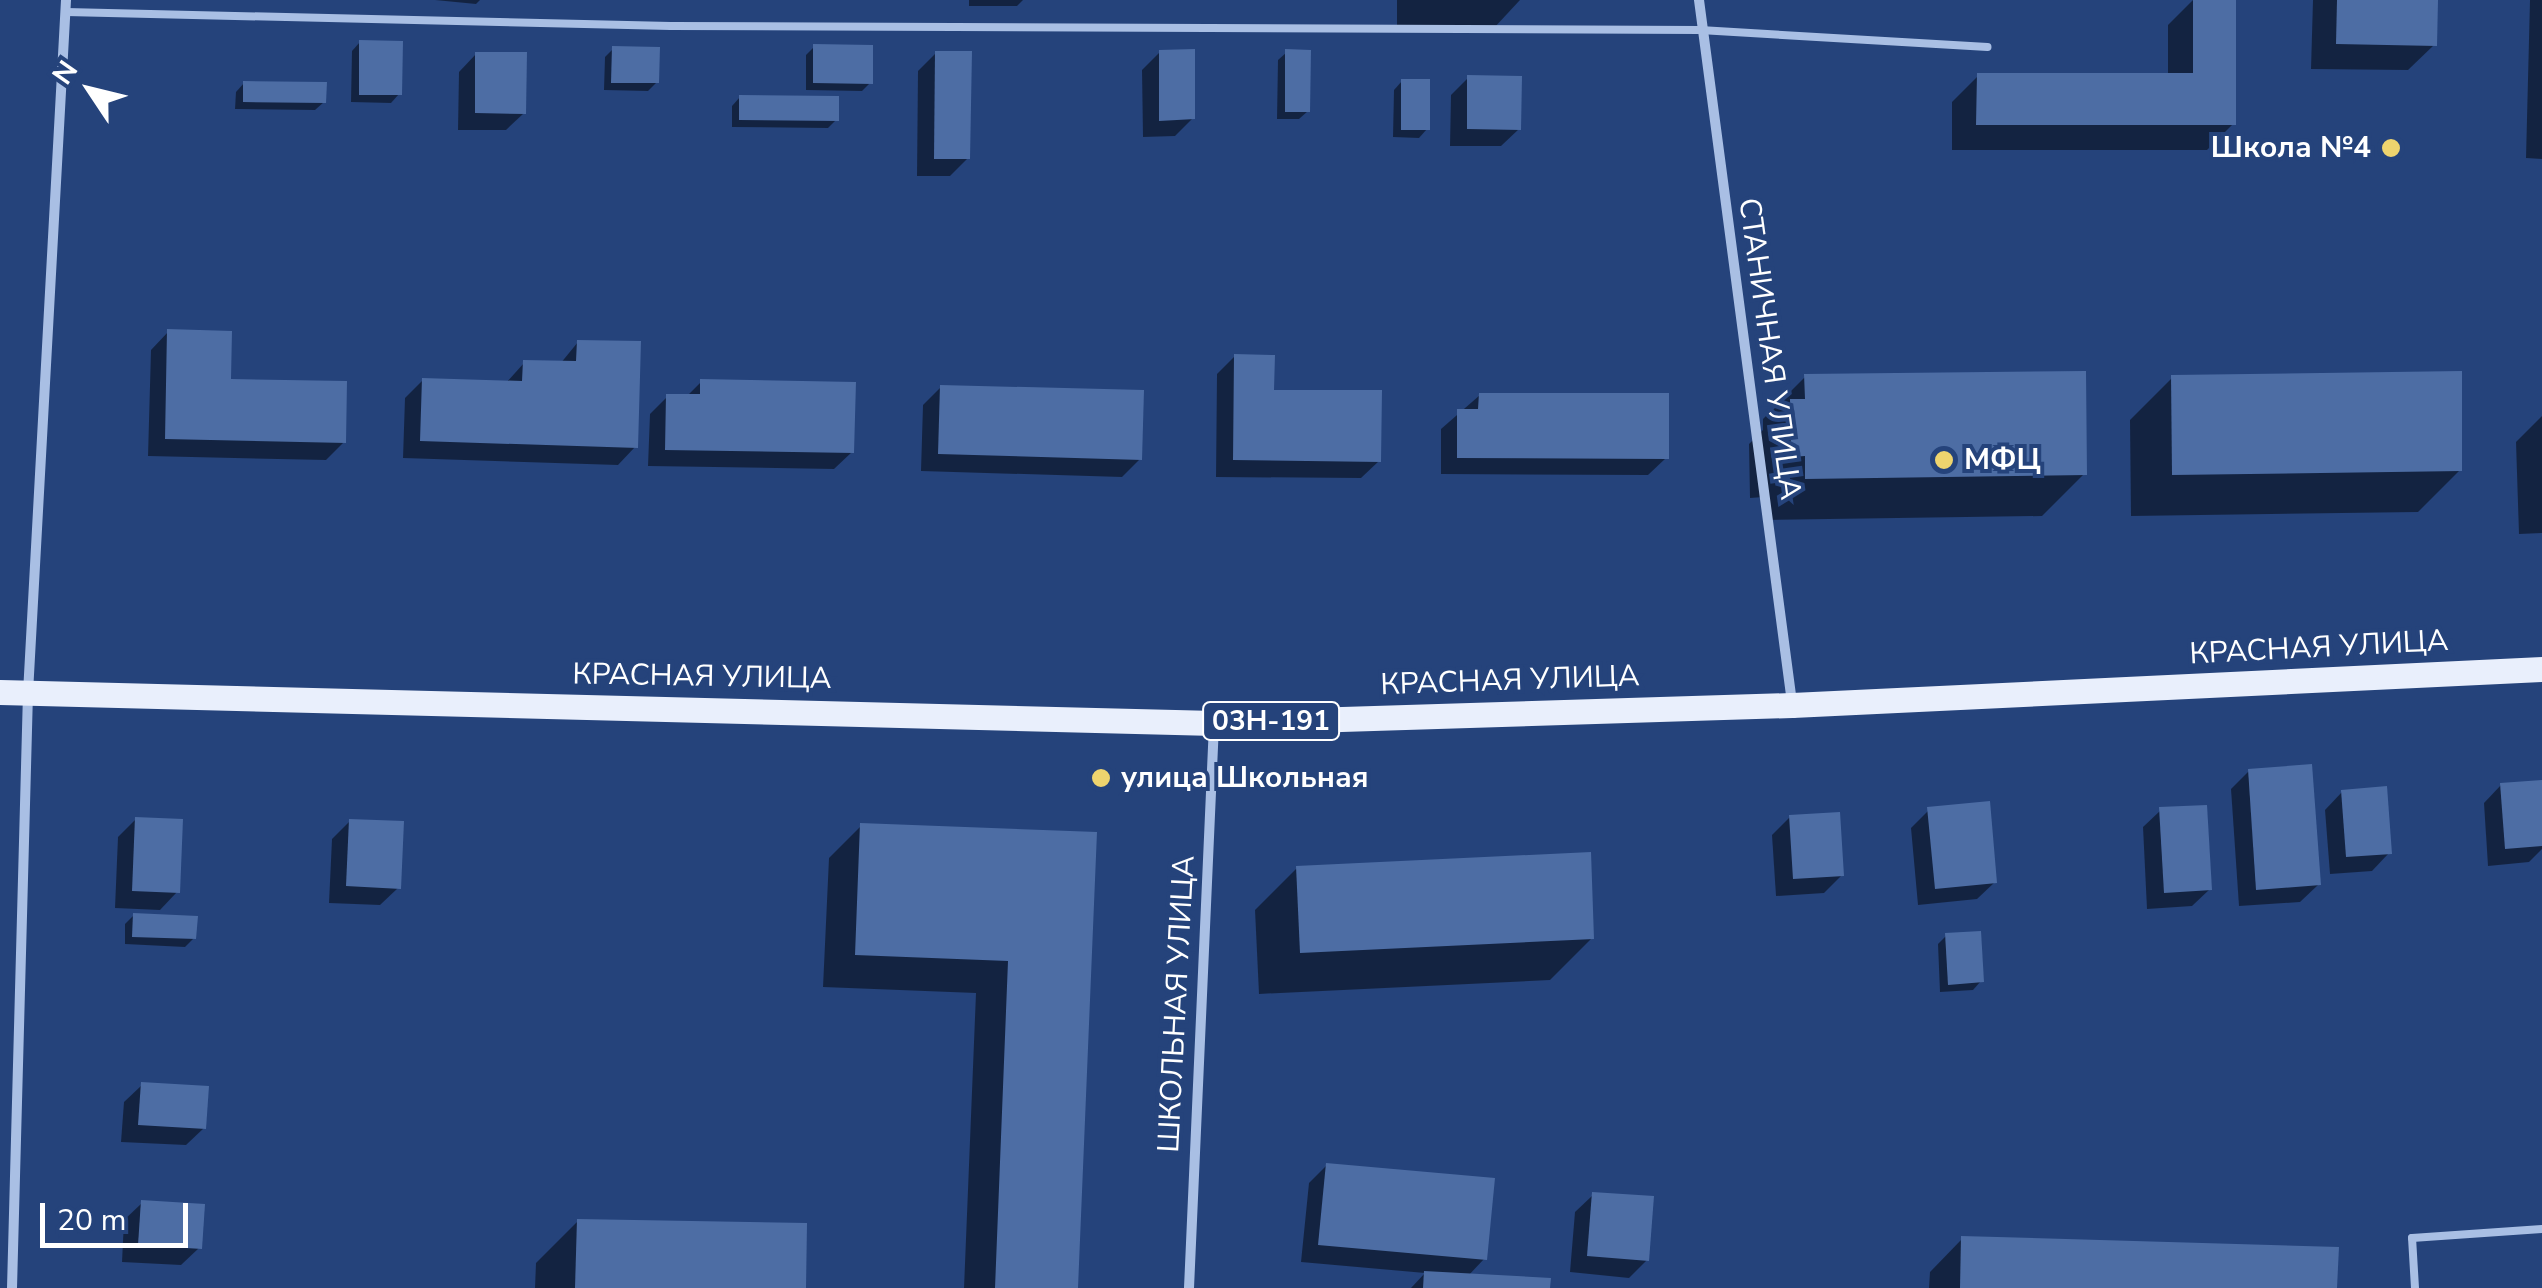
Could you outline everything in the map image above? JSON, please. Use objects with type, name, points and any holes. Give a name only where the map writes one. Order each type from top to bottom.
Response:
[{"type":"main road","name":"КРАСНАЯ УЛИЦА","points":[[0,692],[1214,723],[1792,706],[2542,670]]},
{"type":"street","name":"СТАНИЧНАЯ УЛИЦА","points":[[1698,0],[1792,706]]},
{"type":"street","points":[[12,1288],[28,693],[66,6]]},
{"type":"street","name":"ШКОЛЬНАЯ УЛИЦА","points":[[1189,1288],[1214,723]]},
{"type":"lane","points":[[66,6],[671,26],[1700,30],[1987,47]]},
{"type":"lane","points":[[2414,1288],[2412,1238],[2542,1229]]},
{"type":"building","points":[[2193,0],[2236,0],[2236,125],[1976,125],[1977,73],[2193,73]]},
{"type":"building","points":[[2337,0],[2438,0],[2437,46],[2336,44]]},
{"type":"building","points":[[359,40],[403,41],[402,95],[359,95]]},
{"type":"building","points":[[813,44],[873,45],[873,84],[813,83]]},
{"type":"building","points":[[612,46],[660,47],[659,83],[611,83]]},
{"type":"building","points":[[1195,49],[1195,119],[1159,121],[1159,50]]},
{"type":"building","points":[[1285,49],[1311,50],[1310,112],[1285,112]]},
{"type":"building","points":[[935,51],[972,51],[970,159],[934,159]]},
{"type":"building","points":[[475,52],[527,52],[526,114],[475,113]]},
{"type":"building","points":[[1467,75],[1522,76],[1521,130],[1467,129]]},
{"type":"building","points":[[1401,79],[1430,79],[1430,130],[1401,130]]},
{"type":"building","points":[[243,81],[327,82],[326,103],[243,102]]},
{"type":"building","points":[[739,95],[839,96],[839,121],[739,120]]},
{"type":"building","points":[[167,329],[232,331],[231,379],[347,381],[346,443],[165,439]]},
{"type":"building","points":[[577,340],[641,341],[638,448],[420,441],[422,378],[522,381],[523,360],[576,361]]},
{"type":"building","points":[[1234,354],[1275,355],[1274,390],[1382,390],[1381,462],[1233,460]]},
{"type":"building","points":[[2086,371],[2087,475],[1805,479],[1805,456],[1791,457],[1790,399],[1805,399],[1804,374]]},
{"type":"building","points":[[2462,371],[2462,471],[2172,475],[2171,375]]},
{"type":"building","points":[[700,379],[856,382],[854,453],[665,450],[666,394],[700,394]]},
{"type":"building","points":[[940,385],[1144,390],[1142,460],[938,454]]},
{"type":"building","points":[[1479,393],[1669,393],[1669,459],[1457,458],[1457,409],[1478,409]]},
{"type":"building","points":[[2312,764],[2321,885],[2256,890],[2248,769]]},
{"type":"building","points":[[2542,780],[2542,846],[2505,849],[2500,783]]},
{"type":"building","points":[[2387,786],[2392,854],[2346,857],[2341,790]]},
{"type":"building","points":[[1990,801],[1997,883],[1935,889],[1927,807]]},
{"type":"building","points":[[2207,805],[2212,890],[2164,893],[2159,807]]},
{"type":"building","points":[[1840,812],[1844,876],[1793,879],[1789,815]]},
{"type":"building","points":[[135,817],[183,819],[180,893],[132,891]]},
{"type":"building","points":[[349,819],[404,821],[401,889],[346,886]]},
{"type":"building","points":[[860,823],[1097,832],[1078,1288],[995,1288],[1008,961],[855,955]]},
{"type":"building","points":[[1591,852],[1594,939],[1300,953],[1296,866]]},
{"type":"building","points":[[133,913],[198,916],[196,939],[132,937]]},
{"type":"building","points":[[1981,931],[1984,982],[1948,985],[1945,933]]},
{"type":"building","points":[[141,1082],[209,1086],[206,1129],[138,1125]]},
{"type":"building","points":[[1326,1163],[1495,1178],[1487,1260],[1318,1245]]},
{"type":"building","points":[[1592,1192],[1654,1196],[1649,1261],[1587,1256]]},
{"type":"building","points":[[141,1200],[205,1204],[202,1249],[138,1245]]},
{"type":"building","points":[[577,1219],[807,1223],[806,1288],[575,1288]]},
{"type":"building","points":[[1961,1236],[2339,1247],[2337,1288],[1960,1288]]},
{"type":"building","points":[[1424,1271],[1551,1278],[1550,1288],[1423,1288]]},
{"type":"place","name":"Школа №4","points":[[2391,148]]},
{"type":"place","name":"МФЦ","points":[[1944,460]]},
{"type":"place","name":"улица Школьная","points":[[1101,778]]}]
